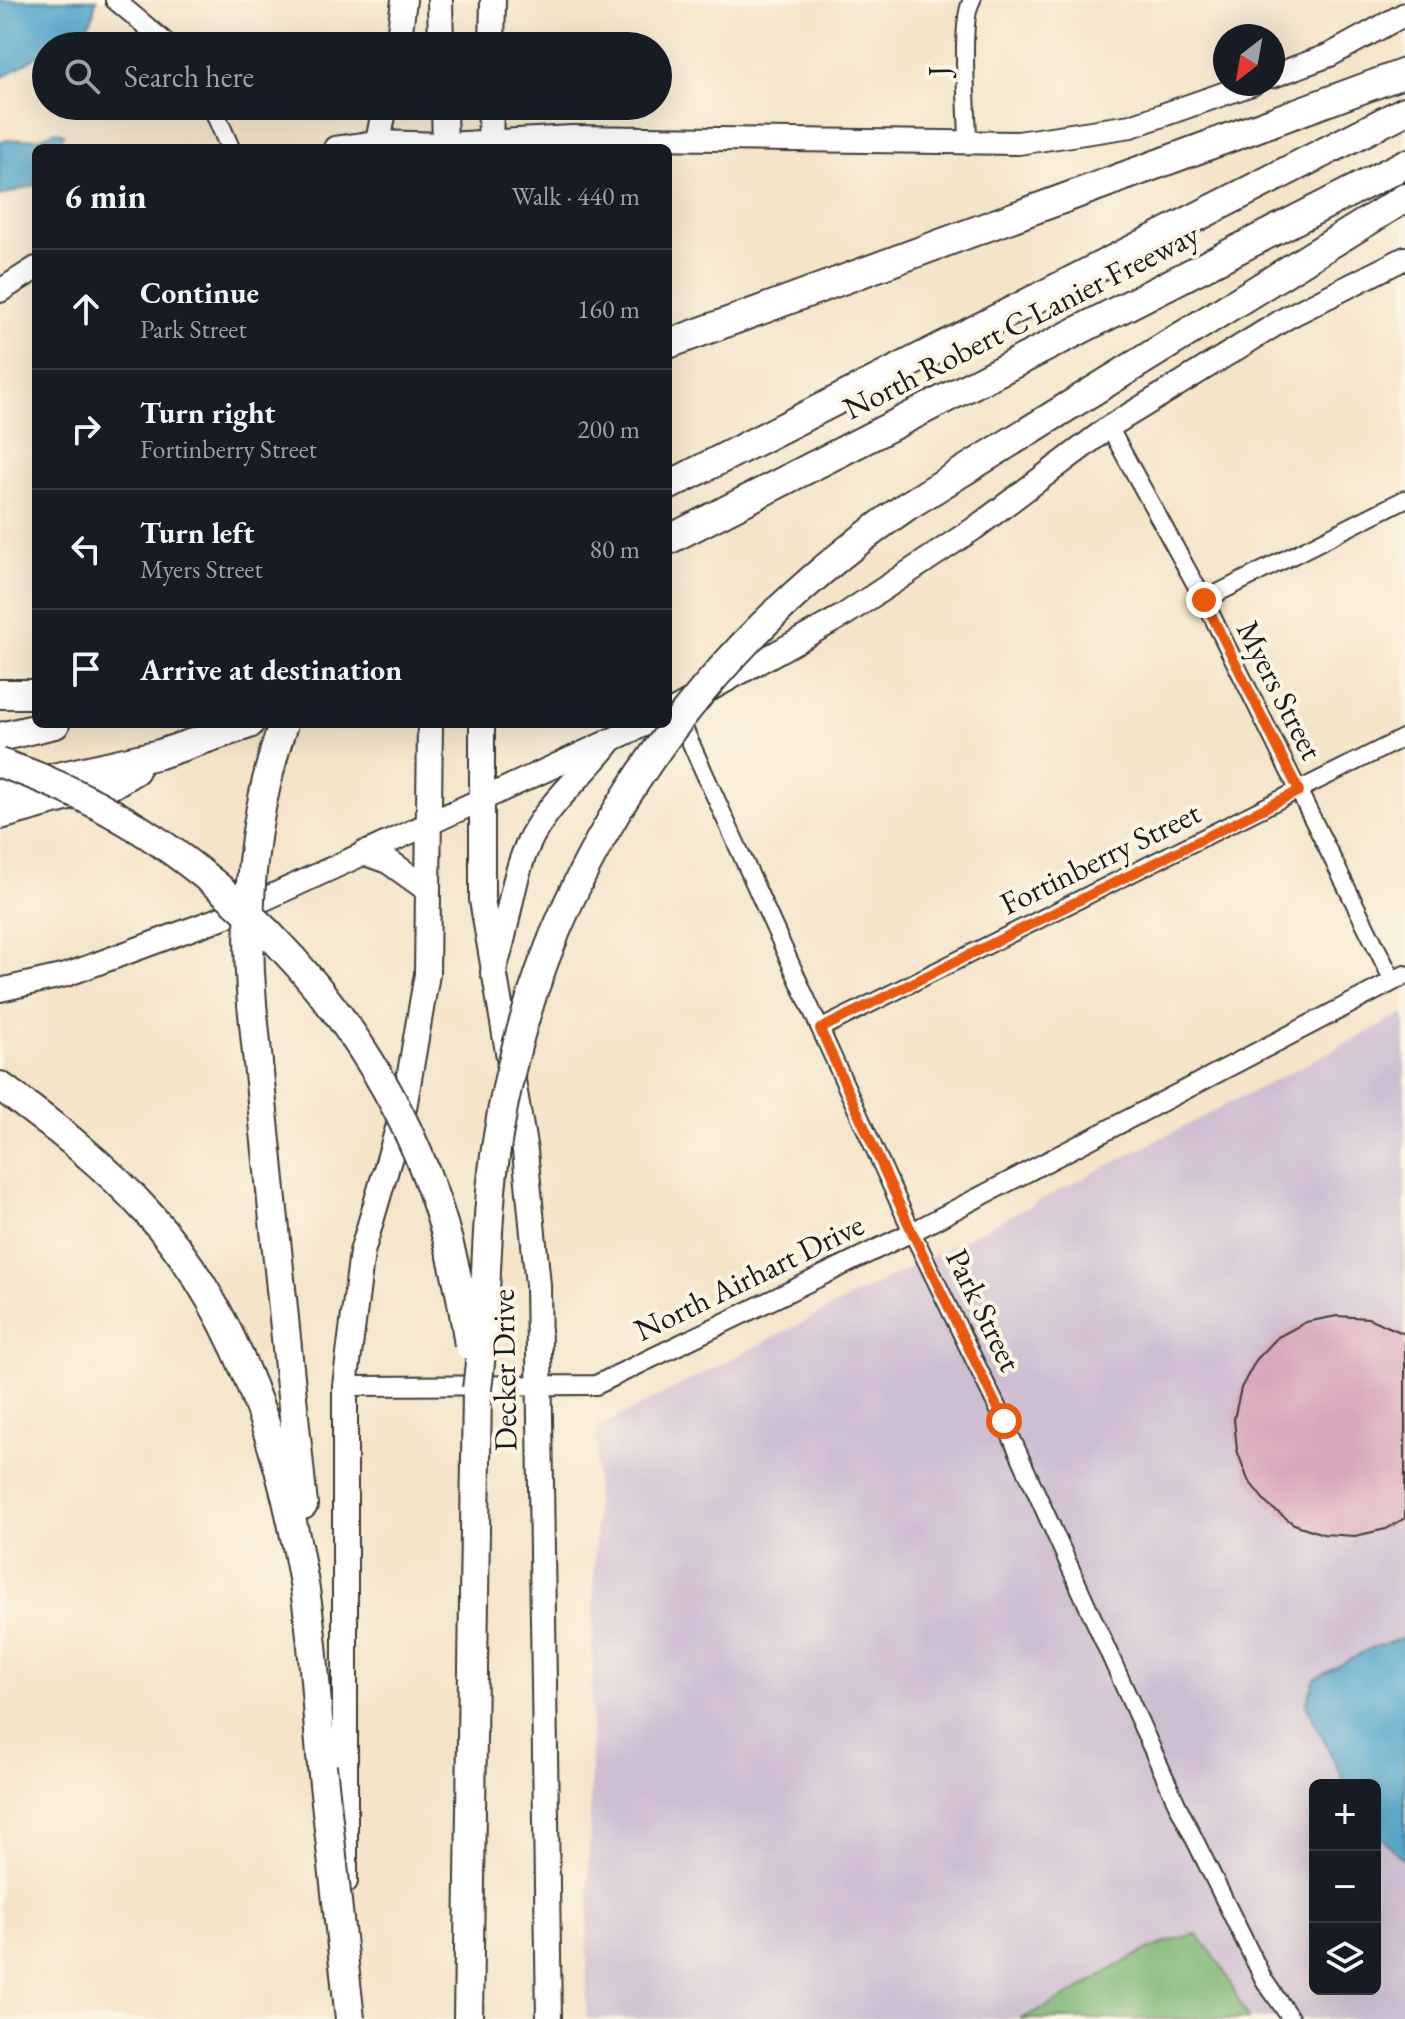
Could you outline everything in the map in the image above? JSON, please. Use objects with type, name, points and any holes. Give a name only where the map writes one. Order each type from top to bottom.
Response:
[{"type":"highway","points":[[672,343],[1405,73]]},
{"type":"highway","name":"North Robert C Lanier Freeway","points":[[672,484],[1405,111]]},
{"type":"highway","name":"North Robert C Lanier Freeway","points":[[672,538],[1405,164]]},
{"type":"highway","points":[[477,1389],[488,1202],[508,1080],[546,958],[586,866],[648,761],[688,706],[731,657],[811,577],[907,506],[1405,198]]},
{"type":"highway","points":[[0,694],[32,694]]},
{"type":"highway","points":[[0,737],[38,728]]},
{"type":"highway","points":[[0,790],[160,754],[237,728]]},
{"type":"highway","points":[[282,728],[254,836],[247,944],[306,1536],[303,1578]]},
{"type":"highway","points":[[0,815],[112,784],[160,754]]},
{"type":"highway","points":[[0,763],[49,783],[127,823],[214,884],[298,967],[349,1032],[402,1121],[428,1180],[456,1271],[477,1389]]},
{"type":"highway","points":[[0,1086],[62,1131],[107,1170],[149,1214],[187,1263],[234,1346],[264,1420],[278,1465],[303,1578],[350,2019]]},
{"type":"highway","name":"Decker Drive","points":[[468,2019],[477,1389]]},
{"type":"main road","points":[[400,32],[404,0]]},
{"type":"main road","points":[[440,0],[441,32]]},
{"type":"main road","points":[[492,32],[493,0]]},
{"type":"main road","points":[[1285,72],[1330,55],[1405,14]]},
{"type":"main road","points":[[500,144],[572,137],[1018,143],[1131,126],[1217,96]]},
{"type":"main road","points":[[378,142],[382,120]]},
{"type":"main road","points":[[444,120],[445,144]]},
{"type":"main road","points":[[490,144],[491,120]]},
{"type":"main road","points":[[364,144],[412,144]]},
{"type":"main road","points":[[672,711],[844,615],[975,528],[1109,427],[1288,317],[1405,258]]},
{"type":"main road","points":[[0,291],[32,271]]},
{"type":"main road","points":[[342,2019],[346,1766],[345,1386],[362,1252],[404,1108],[427,974],[430,728]]},
{"type":"main road","name":"Decker Drive","points":[[482,728],[482,900],[534,1218],[548,1822],[549,2019]]},
{"type":"main road","points":[[0,990],[66,975],[232,914],[638,728]]},
{"type":"main road","points":[[492,974],[505,939],[519,869],[532,837],[551,808],[592,766],[610,741]]},
{"type":"main road","points":[[365,853],[388,861],[427,889]]},
{"type":"street","name":"J","points":[[968,142],[966,38],[968,7],[972,0]]},
{"type":"street","points":[[122,5],[154,32]]},
{"type":"street","points":[[218,120],[228,144]]},
{"type":"street","name":"Myers Street","points":[[1109,427],[1204,600],[1299,791],[1399,978]]},
{"type":"street","points":[[1204,600],[1405,499]]},
{"type":"street","name":"Park Street","points":[[672,711],[912,1232],[1004,1421],[1177,1804],[1264,1980],[1291,2019]]},
{"type":"street","name":"Fortinberry Street","points":[[820,1029],[1405,737]]},
{"type":"street","name":"North Airhart Drive","points":[[345,1386],[596,1385],[912,1232],[1399,978]]},
{"type":"shaded area","points":[[1405,1013],[1405,2019],[586,2019],[597,1428]]},
{"type":"green space","points":[[1197,1934],[1221,1965],[1248,2019],[1020,2019],[1070,1995],[1149,1949]]},
{"type":"water","points":[[0,0],[97,0],[92,19],[80,32],[32,32],[32,60],[0,79]]},
{"type":"water","points":[[56,131],[64,134],[58,144],[32,144],[32,186],[0,196],[0,141],[39,138]]},
{"type":"water","points":[[1405,1638],[1405,1861],[1381,1838],[1381,1779],[1343,1779],[1306,1704],[1315,1679],[1371,1648]]},
{"type":"building","points":[[1337,1316],[1368,1318],[1405,1334],[1405,1518],[1386,1529],[1355,1536],[1323,1534],[1294,1524],[1268,1505],[1248,1480],[1237,1450],[1234,1419],[1241,1388],[1256,1360],[1278,1337],[1306,1322]]},
{"type":"route","points":[[1004,1421],[912,1232],[820,1029],[1299,791],[1204,600]]}]
